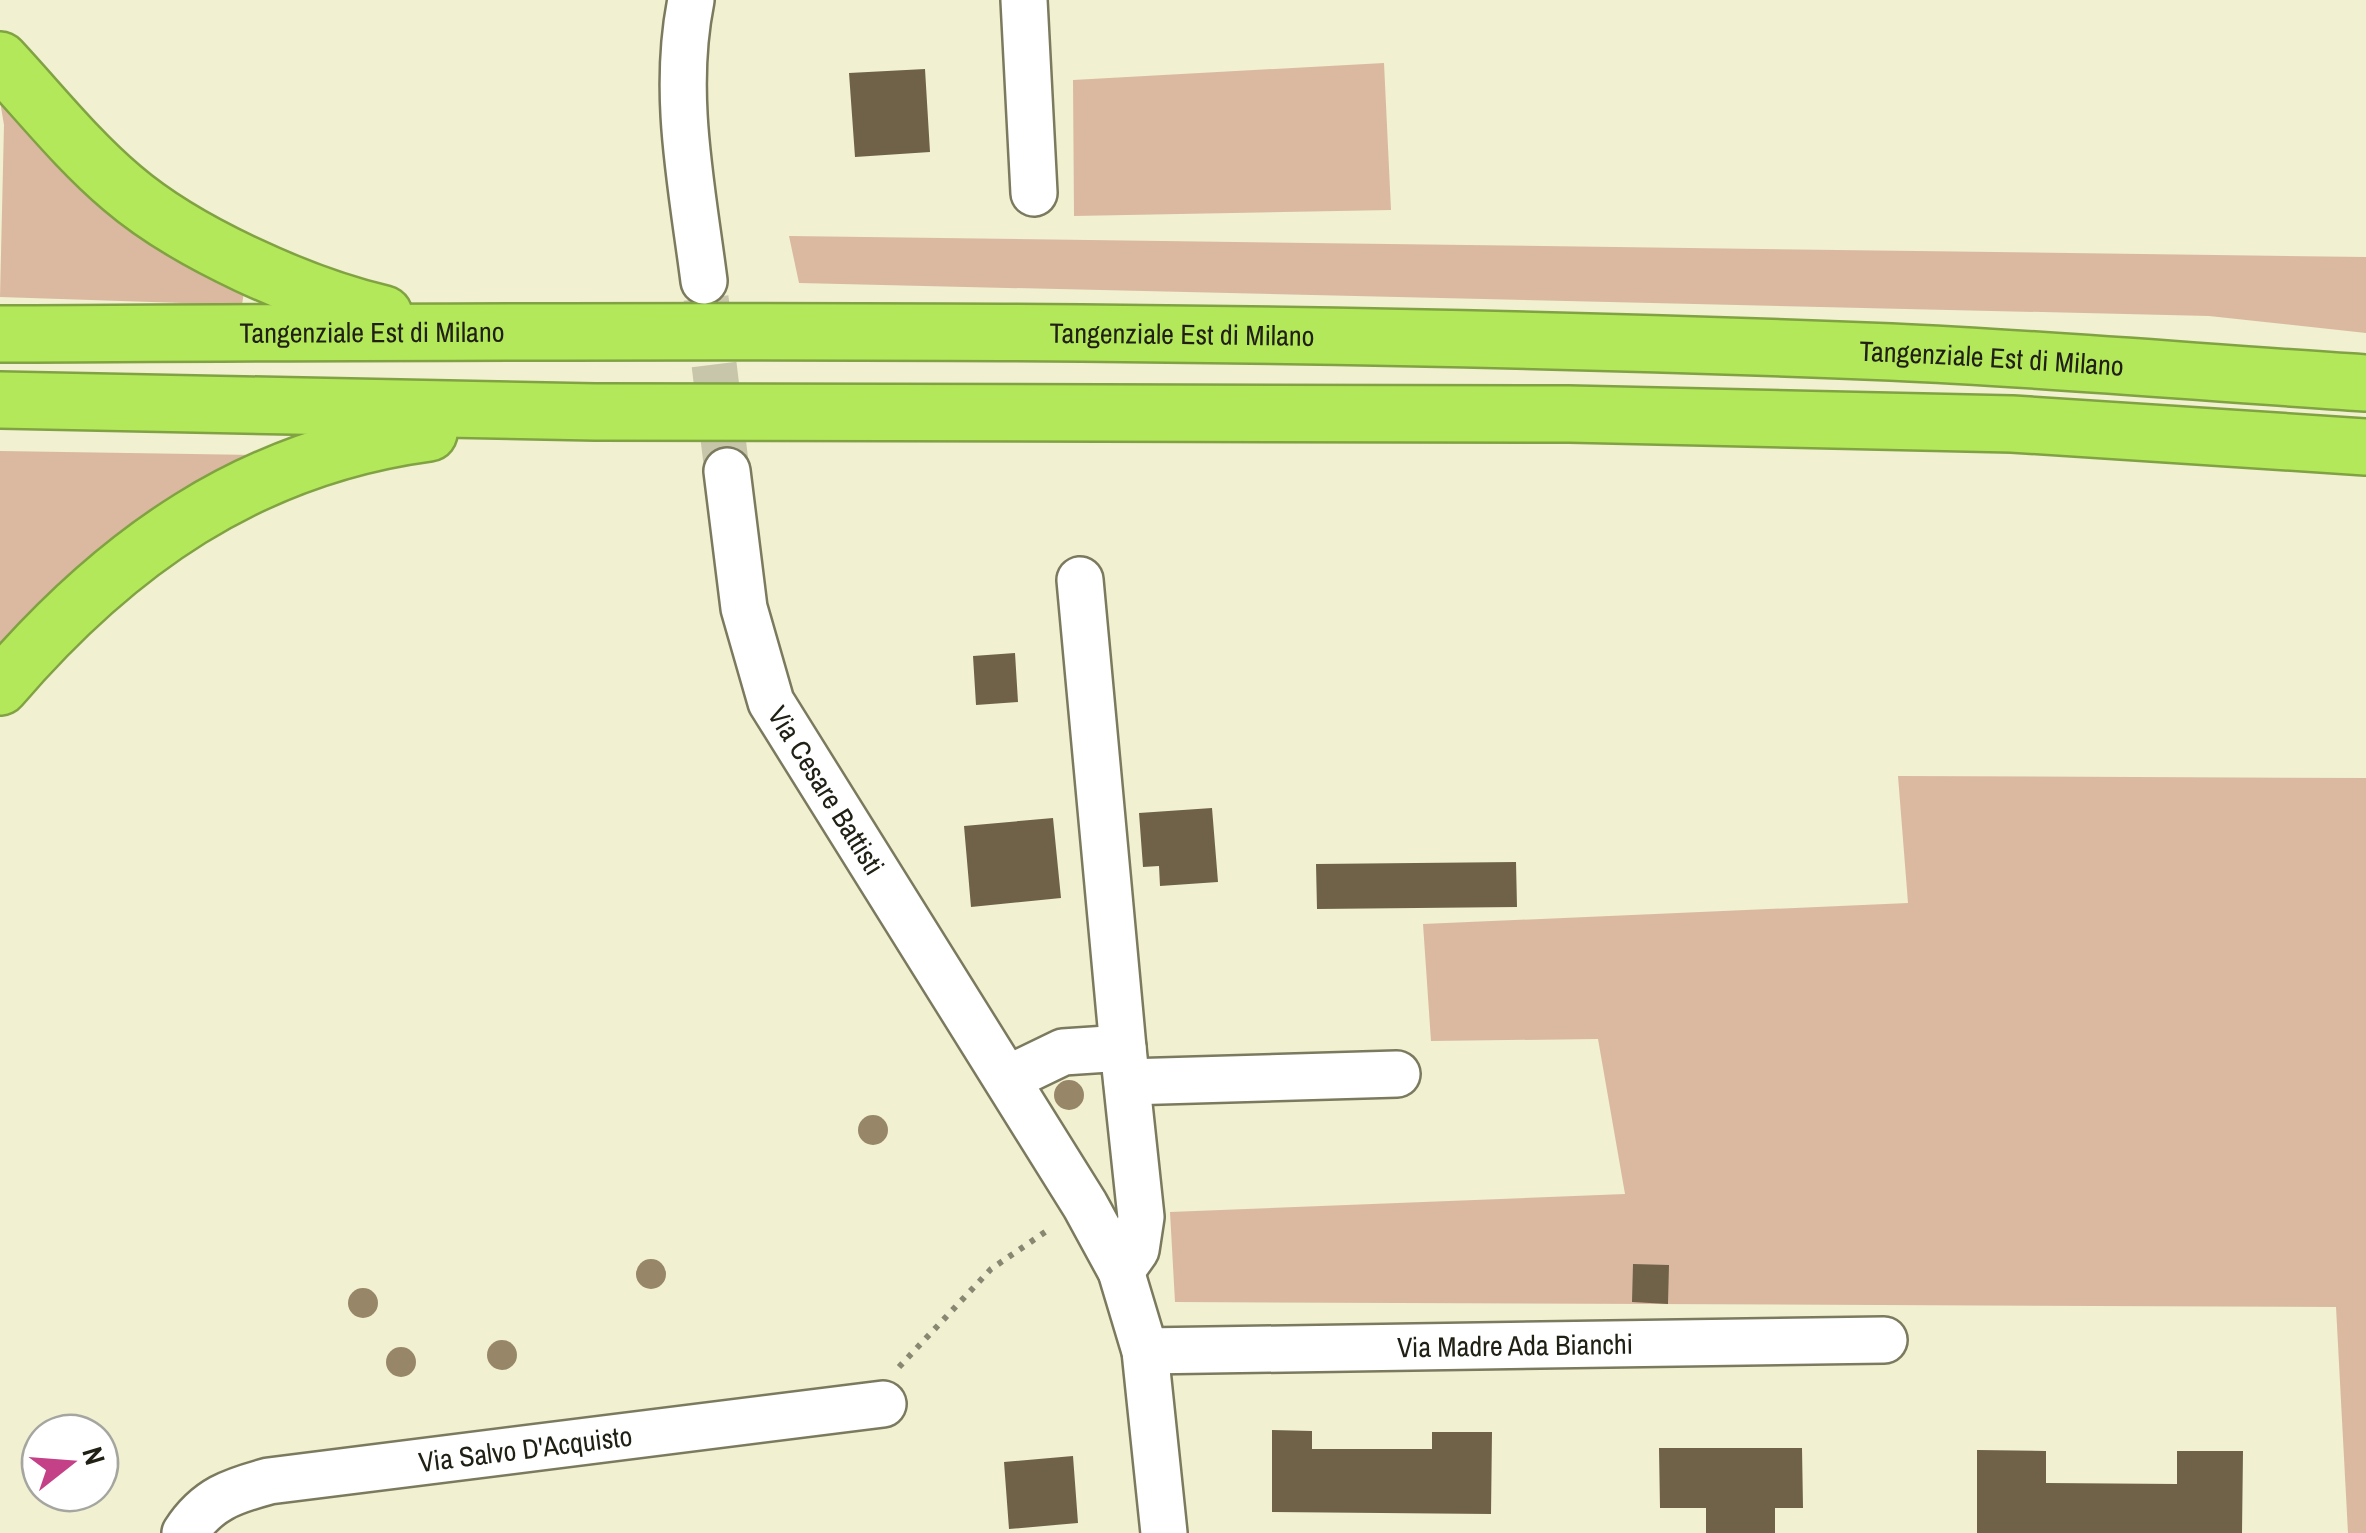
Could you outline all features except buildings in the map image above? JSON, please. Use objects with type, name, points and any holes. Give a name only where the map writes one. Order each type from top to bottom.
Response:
[{"type":"highway","points":[[0,60],[124,190],[184,230],[329,301],[404,318],[741,331]]},
{"type":"highway","name":"Tangenziale Est di Milano","points":[[0,334],[741,331],[1542,342],[1876,352],[2366,384]]},
{"type":"highway","points":[[0,400],[595,412],[1569,414],[2012,424],[2366,447]]},
{"type":"highway","points":[[0,688],[90,592],[162,533],[267,478],[363,444],[595,412]]},
{"type":"street","points":[[691,0],[681,52],[682,105],[704,281]]},
{"type":"street","points":[[1024,0],[1034,193]]},
{"type":"street","name":"Via Cesare Battisti","points":[[727,471],[744,608],[770,702],[1085,1205],[1121,1271],[1146,1350],[1164,1533]]},
{"type":"street","points":[[1080,580],[1141,1217],[1136,1250],[1121,1271]]},
{"type":"street","points":[[1007,1079],[1064,1052],[1125,1065],[1396,1074]]},
{"type":"street","name":"Via Madre Ada Bianchi","points":[[1146,1350],[1884,1340]]},
{"type":"street","name":"Via Salvo D'Acquisto","points":[[186,1533],[201,1509],[230,1492],[269,1481],[889,1387]]},
{"type":"path","points":[[889,1387],[991,1269],[1085,1205]]},
{"type":"shaded area","points":[[1384,63],[1391,210],[1074,216],[1073,80]]},
{"type":"shaded area","points":[[12,92],[245,285],[242,305],[0,297],[4,125],[0,101]]},
{"type":"shaded area","points":[[789,236],[2366,257],[2366,333],[2209,316],[799,283]]},
{"type":"shaded area","points":[[0,451],[257,455],[94,563],[0,646]]},
{"type":"shaded area","points":[[1898,776],[2366,778],[2366,1533],[2348,1533],[2336,1307],[1175,1302],[1170,1212],[1625,1194],[1598,1039],[1431,1041],[1423,924],[1908,903]]},
{"type":"tunnel","points":[[706,298],[727,471]]}]
